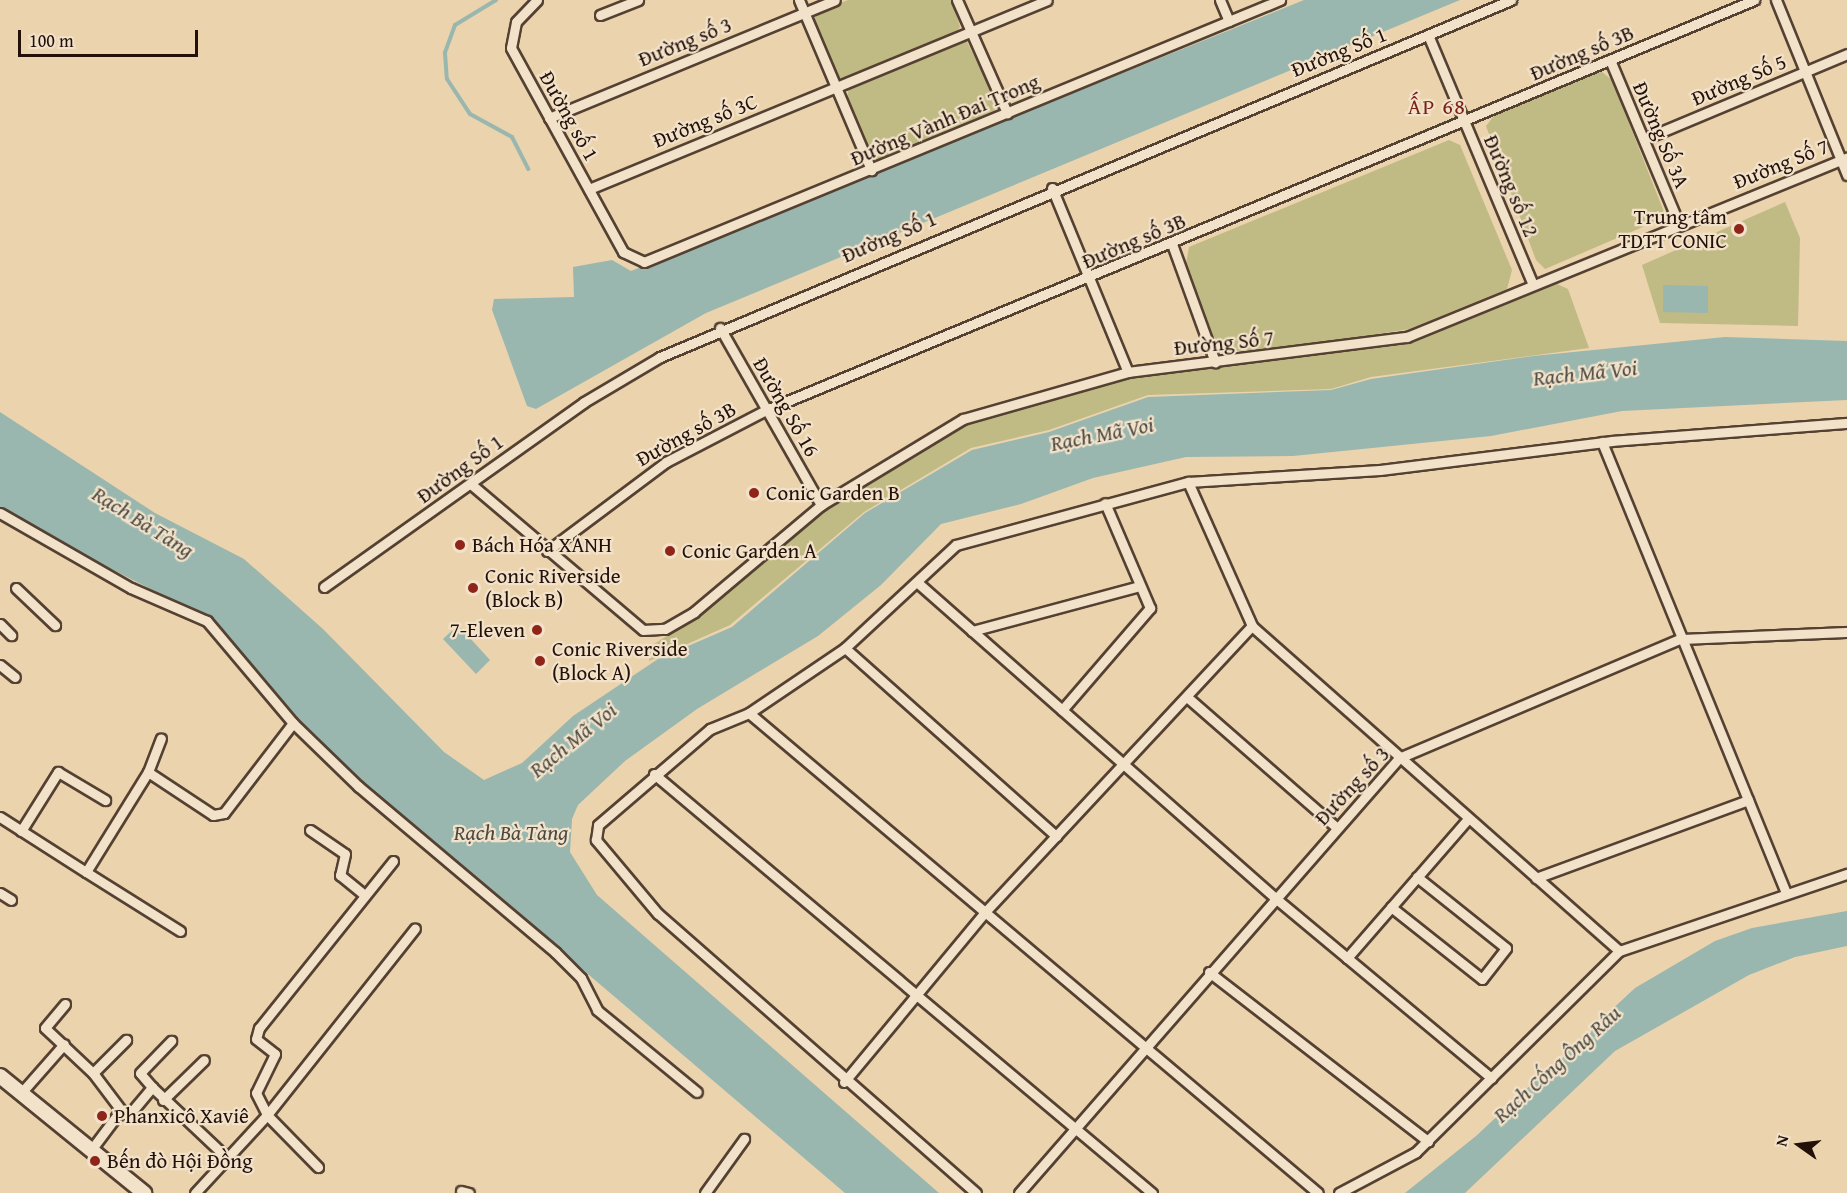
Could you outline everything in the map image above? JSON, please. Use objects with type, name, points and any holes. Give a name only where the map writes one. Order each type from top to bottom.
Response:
[{"type":"main road","points":[[0,1076],[144,1193]]},
{"type":"street","name":"Đường số 1","points":[[537,0],[516,22],[511,48],[623,252]]},
{"type":"street","points":[[600,15],[638,0]]},
{"type":"street","points":[[799,0],[871,170]]},
{"type":"street","name":"Đường số 3","points":[[549,118],[835,0]]},
{"type":"street","points":[[957,0],[1007,113]]},
{"type":"street","points":[[836,87],[1047,0]]},
{"type":"street","points":[[1220,0],[1229,21]]},
{"type":"street","name":"Đường Vành Đai Trong","points":[[623,252],[644,262],[1280,0]]},
{"type":"street","name":"Đường Số 1","points":[[324,587],[472,486],[584,402],[720,328],[1511,0]]},
{"type":"street","name":"Đường số 3B","points":[[548,550],[666,462],[766,411],[1091,278],[1754,0]]},
{"type":"street","points":[[1776,0],[1844,158],[1847,175]]},
{"type":"street","name":"Đường số 12","points":[[1428,35],[1533,285]]},
{"type":"street","name":"Đường Số 5","points":[[1644,139],[1847,54]]},
{"type":"street","name":"Đường Số 3A","points":[[1610,60],[1679,224]]},
{"type":"street","name":"Đường số 3C","points":[[589,189],[836,87]]},
{"type":"street","name":"Đường Số 7","points":[[548,550],[644,630],[677,624],[821,505],[963,419],[1128,372],[1407,337],[1844,158]]},
{"type":"street","points":[[1052,189],[1091,278],[1128,372]]},
{"type":"street","points":[[1172,244],[1215,362]]},
{"type":"street","name":"Đường Số 16","points":[[720,328],[821,505]]},
{"type":"street","points":[[976,1193],[844,1082],[658,914],[596,840],[598,825],[654,774],[710,729],[748,713],[845,648],[918,583],[956,545],[1188,482],[1380,470],[1602,442],[1847,423]]},
{"type":"street","points":[[1602,442],[1680,639],[1786,892]]},
{"type":"street","points":[[1188,482],[1252,626],[1619,951]]},
{"type":"street","points":[[472,486],[548,550]]},
{"type":"street","points":[[1062,710],[1150,608],[1105,503]]},
{"type":"street","points":[[0,513],[131,588],[207,621],[293,723],[358,786],[555,952],[581,978],[597,1010],[697,1092]]},
{"type":"street","points":[[918,583],[1274,897],[1491,1078]]},
{"type":"street","points":[[972,631],[1140,586]]},
{"type":"street","points":[[16,588],[55,625]]},
{"type":"street","points":[[0,624],[11,635]]},
{"type":"street","points":[[844,1082],[985,912],[1252,626]]},
{"type":"street","name":"Đường số 3","points":[[1019,1193],[1075,1131],[1274,897],[1399,758],[1680,639],[1847,632]]},
{"type":"street","points":[[845,648],[1056,836]]},
{"type":"street","points":[[0,665],[15,677]]},
{"type":"street","points":[[1186,697],[1337,828]]},
{"type":"street","points":[[748,713],[1318,1193]]},
{"type":"street","points":[[148,772],[213,815],[224,813],[293,723]]},
{"type":"street","points":[[86,872],[148,772],[161,738]]},
{"type":"street","points":[[21,831],[58,772],[105,800]]},
{"type":"street","points":[[654,774],[1075,1131],[1152,1193]]},
{"type":"street","points":[[1536,878],[1748,800]]},
{"type":"street","points":[[0,818],[180,931]]},
{"type":"street","points":[[1347,958],[1468,819]]},
{"type":"street","points":[[310,830],[345,854],[340,875],[365,895]]},
{"type":"street","points":[[318,1167],[267,1114],[256,1094],[275,1054],[256,1039],[259,1028],[393,861]]},
{"type":"street","points":[[1339,1193],[1428,1141],[1619,951],[1786,892],[1847,874]]},
{"type":"street","points":[[1391,907],[1482,979],[1506,948],[1417,877]]},
{"type":"street","points":[[0,893],[11,900]]},
{"type":"street","points":[[195,1193],[267,1114],[350,1014],[414,928]]},
{"type":"street","points":[[1209,972],[1428,1141]]},
{"type":"street","points":[[65,1004],[45,1028],[93,1073],[120,1110],[128,1116],[152,1087]]},
{"type":"street","points":[[93,1073],[126,1040]]},
{"type":"street","points":[[171,1041],[140,1073],[163,1100],[226,1157]]},
{"type":"street","points":[[21,1093],[64,1044]]},
{"type":"street","points":[[163,1100],[204,1060]]},
{"type":"street","points":[[91,1150],[120,1110]]},
{"type":"street","points":[[705,1193],[744,1139]]},
{"type":"shaded area","points":[[848,0],[952,0],[960,27],[955,34],[843,79],[836,76],[813,22],[818,12]]},
{"type":"shaded area","points":[[965,38],[995,97],[995,110],[884,160],[871,160],[846,102],[849,88]]},
{"type":"shaded area","points":[[1602,72],[1612,80],[1666,217],[1545,269],[1536,260],[1486,126],[1497,112],[1591,73]]},
{"type":"shaded area","points":[[1449,140],[1460,145],[1512,270],[1507,289],[1409,329],[1298,347],[1219,352],[1186,264],[1189,247]]},
{"type":"shaded area","points":[[1785,202],[1800,238],[1798,326],[1660,323],[1642,265]]},
{"type":"shaded area","points":[[1557,284],[1568,289],[1589,348],[1371,377],[1331,389],[1148,395],[1049,430],[971,448],[864,512],[730,625],[649,661],[651,646],[698,616],[825,510],[965,425],[1130,377],[1410,344]]},
{"type":"water","points":[[1304,0],[1460,0],[706,313],[536,409],[527,406],[492,310],[494,299],[574,297],[573,267],[612,260],[631,271]]},
{"type":"water","points":[[1663,285],[1708,286],[1708,313],[1663,312]]},
{"type":"water","name":"Rạch Bà Tàng","points":[[1725,337],[1847,341],[1847,400],[1622,411],[1491,436],[1293,456],[1186,457],[1093,478],[1021,504],[941,524],[881,585],[818,636],[697,709],[625,761],[578,805],[572,819],[570,852],[597,895],[939,1193],[845,1193],[325,750],[217,623],[0,512],[0,412],[155,513],[244,559],[323,629],[444,752],[484,780],[522,763],[573,716],[658,659],[732,627],[865,513],[972,450],[1049,432],[1148,397],[1331,390],[1371,379],[1533,356]]},
{"type":"water","points":[[458,625],[490,660],[476,674],[443,639]]},
{"type":"water","name":"Rạch Cống Ông Râu","points":[[1847,911],[1847,946],[1795,957],[1749,975],[1615,1051],[1465,1193],[1405,1193],[1476,1136],[1635,988],[1715,941],[1752,928]]},
{"type":"waterway","points":[[496,0],[455,25],[445,53],[447,79],[470,114],[512,137],[528,169]]},
{"type":"place","name":"Trung tâm TDTT CONIC","points":[[1739,229]]},
{"type":"place","name":"Conic Garden B","points":[[754,493]]},
{"type":"place","name":"Bách Hóa XANH","points":[[460,545]]},
{"type":"place","name":"Conic Garden A","points":[[670,551]]},
{"type":"place","name":"Conic Riverside (Block B)","points":[[473,588]]},
{"type":"place","name":"7-Eleven","points":[[537,630]]},
{"type":"place","name":"Conic Riverside (Block A)","points":[[540,661]]},
{"type":"place","name":"Phanxicô Xaviê","points":[[102,1116]]},
{"type":"place","name":"Bến đò Hội Đồng","points":[[95,1161]]},
{"type":"district","name":"ẤP 68","points":[[1437,107]]},
{"type":"water label","name":"Rạch Mã Voi","points":[[1585,373]]},
{"type":"water label","name":"Rạch Mã Voi","points":[[1102,434]]},
{"type":"water label","name":"Rạch Mã Voi","points":[[573,740]]}]
